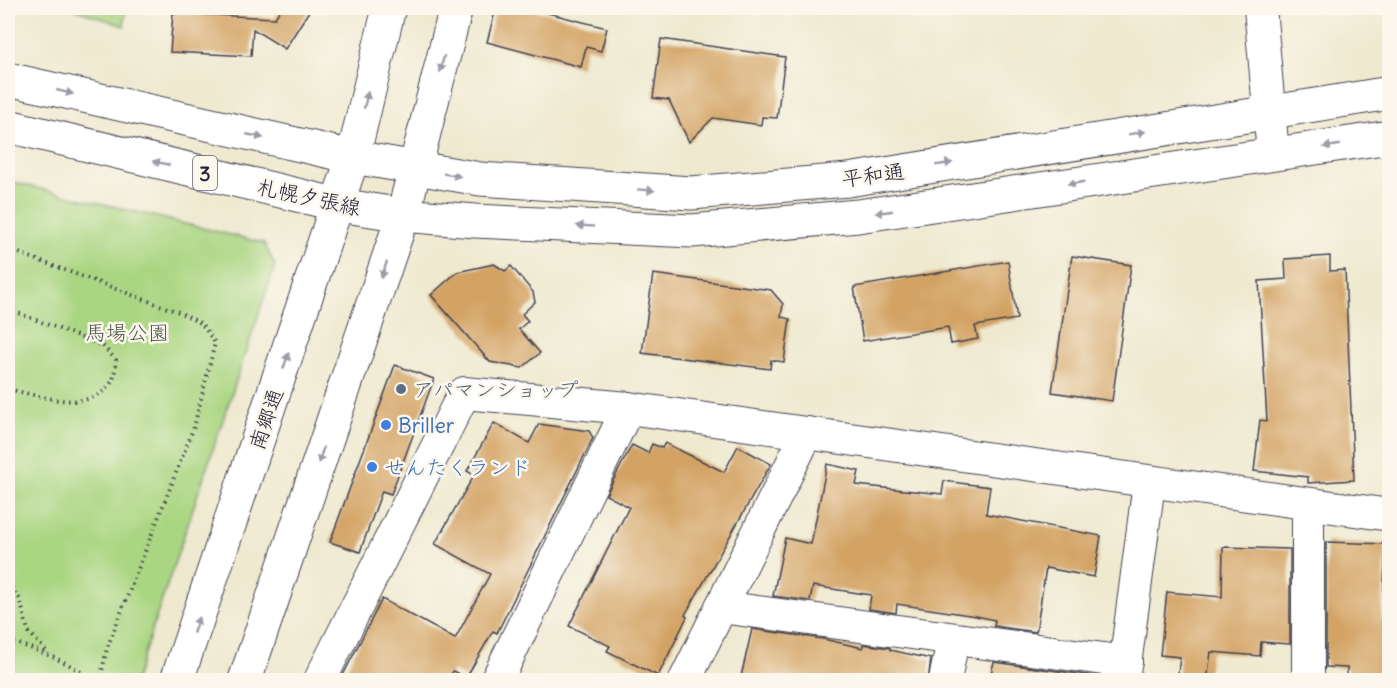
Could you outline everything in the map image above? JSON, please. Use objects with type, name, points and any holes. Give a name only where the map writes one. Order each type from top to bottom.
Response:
[{"type":"street","points":[[353,157],[389,8]]},
{"type":"street","points":[[245,681],[403,215],[456,8]]},
{"type":"street","points":[[1260,8],[1273,154]]},
{"type":"street","name":"3","points":[[8,79],[353,157]]},
{"type":"street","name":"平和通","points":[[353,157],[480,179],[691,193],[848,180],[1389,93]]},
{"type":"street","name":"札幌夕張線","points":[[8,126],[339,205],[403,215]]},
{"type":"street","name":"平和通","points":[[403,215],[476,221],[692,231],[858,216],[1389,137]]},
{"type":"street","name":"南郷通","points":[[177,681],[339,205],[353,157]]},
{"type":"street","points":[[320,681],[464,393],[628,408],[1389,515]]},
{"type":"street","points":[[497,681],[628,408]]},
{"type":"street","points":[[685,681],[807,434]]},
{"type":"street","points":[[721,607],[953,640],[1125,671],[1149,483]]},
{"type":"street","points":[[1308,504],[1308,681]]},
{"type":"street","points":[[945,681],[953,640]]},
{"type":"path","points":[[8,249],[181,313],[202,324],[215,343],[194,427],[107,648],[100,681]]},
{"type":"path","points":[[8,309],[104,346],[116,360],[112,382],[99,395],[80,402],[8,389]]},
{"type":"path","points":[[8,583],[20,600],[28,631],[48,654]]},
{"type":"path","points":[[8,640],[48,654],[73,666],[93,681]]},
{"type":"green space","points":[[71,8],[126,8],[124,26]]},
{"type":"green space","name":"馬場公園","points":[[8,181],[264,243],[275,266],[135,680],[8,680]]},
{"type":"building","points":[[281,8],[311,8],[285,49],[253,29],[251,56],[170,52],[173,13],[275,18]]},
{"type":"building","points":[[496,8],[528,8],[607,28],[601,51],[586,47],[581,67],[487,42]]},
{"type":"building","points":[[661,39],[785,57],[777,118],[762,117],[761,125],[713,118],[689,142],[669,100],[653,98]]},
{"type":"building","points":[[1072,256],[1131,265],[1112,401],[1052,392]]},
{"type":"building","points":[[1330,256],[1330,271],[1345,270],[1354,480],[1308,483],[1308,477],[1254,471],[1260,420],[1267,421],[1259,281],[1286,279],[1285,259]]},
{"type":"building","points":[[1008,261],[1017,319],[975,326],[978,339],[951,344],[948,327],[863,341],[854,287]]},
{"type":"building","points":[[494,264],[505,271],[511,266],[533,292],[535,302],[522,314],[528,321],[519,329],[540,353],[522,368],[490,362],[431,295],[457,272]]},
{"type":"building","points":[[653,274],[771,290],[783,304],[781,317],[790,319],[784,362],[771,360],[770,369],[642,353]]},
{"type":"building","points":[[395,365],[434,379],[391,494],[382,491],[360,552],[330,542]]},
{"type":"building","points":[[494,423],[529,443],[539,424],[589,431],[593,438],[497,633],[493,631],[466,678],[453,671],[448,681],[340,681],[382,599],[455,639],[490,574],[435,544],[474,475],[467,471]]},
{"type":"building","points":[[665,443],[724,472],[738,446],[771,464],[685,615],[687,617],[658,676],[607,651],[610,646],[569,626],[629,507],[606,495],[615,477],[632,445],[648,453],[652,444],[662,448]]},
{"type":"building","points":[[827,464],[859,471],[856,485],[942,494],[944,481],[990,487],[986,514],[1101,536],[1094,577],[1046,568],[1036,632],[994,626],[995,620],[976,616],[897,604],[896,613],[869,609],[871,595],[813,586],[810,601],[773,596],[785,538],[811,544]]},
{"type":"building","points":[[1326,542],[1386,544],[1382,621],[1389,621],[1389,681],[1347,681],[1347,668],[1326,667]]},
{"type":"building","points":[[1223,547],[1290,549],[1290,644],[1261,642],[1260,656],[1211,652],[1207,681],[1177,681],[1180,657],[1160,655],[1167,592],[1222,597]]},
{"type":"building","points":[[752,629],[823,639],[863,648],[863,644],[890,648],[890,650],[931,659],[928,681],[740,681]]},
{"type":"building","points":[[994,662],[1100,677],[1099,681],[989,681]]},
{"type":"place","name":"アパマンショップ","points":[[401,389]]},
{"type":"place","name":"Briller","points":[[386,425]]},
{"type":"place","name":"せんたくランド","points":[[372,467]]}]
